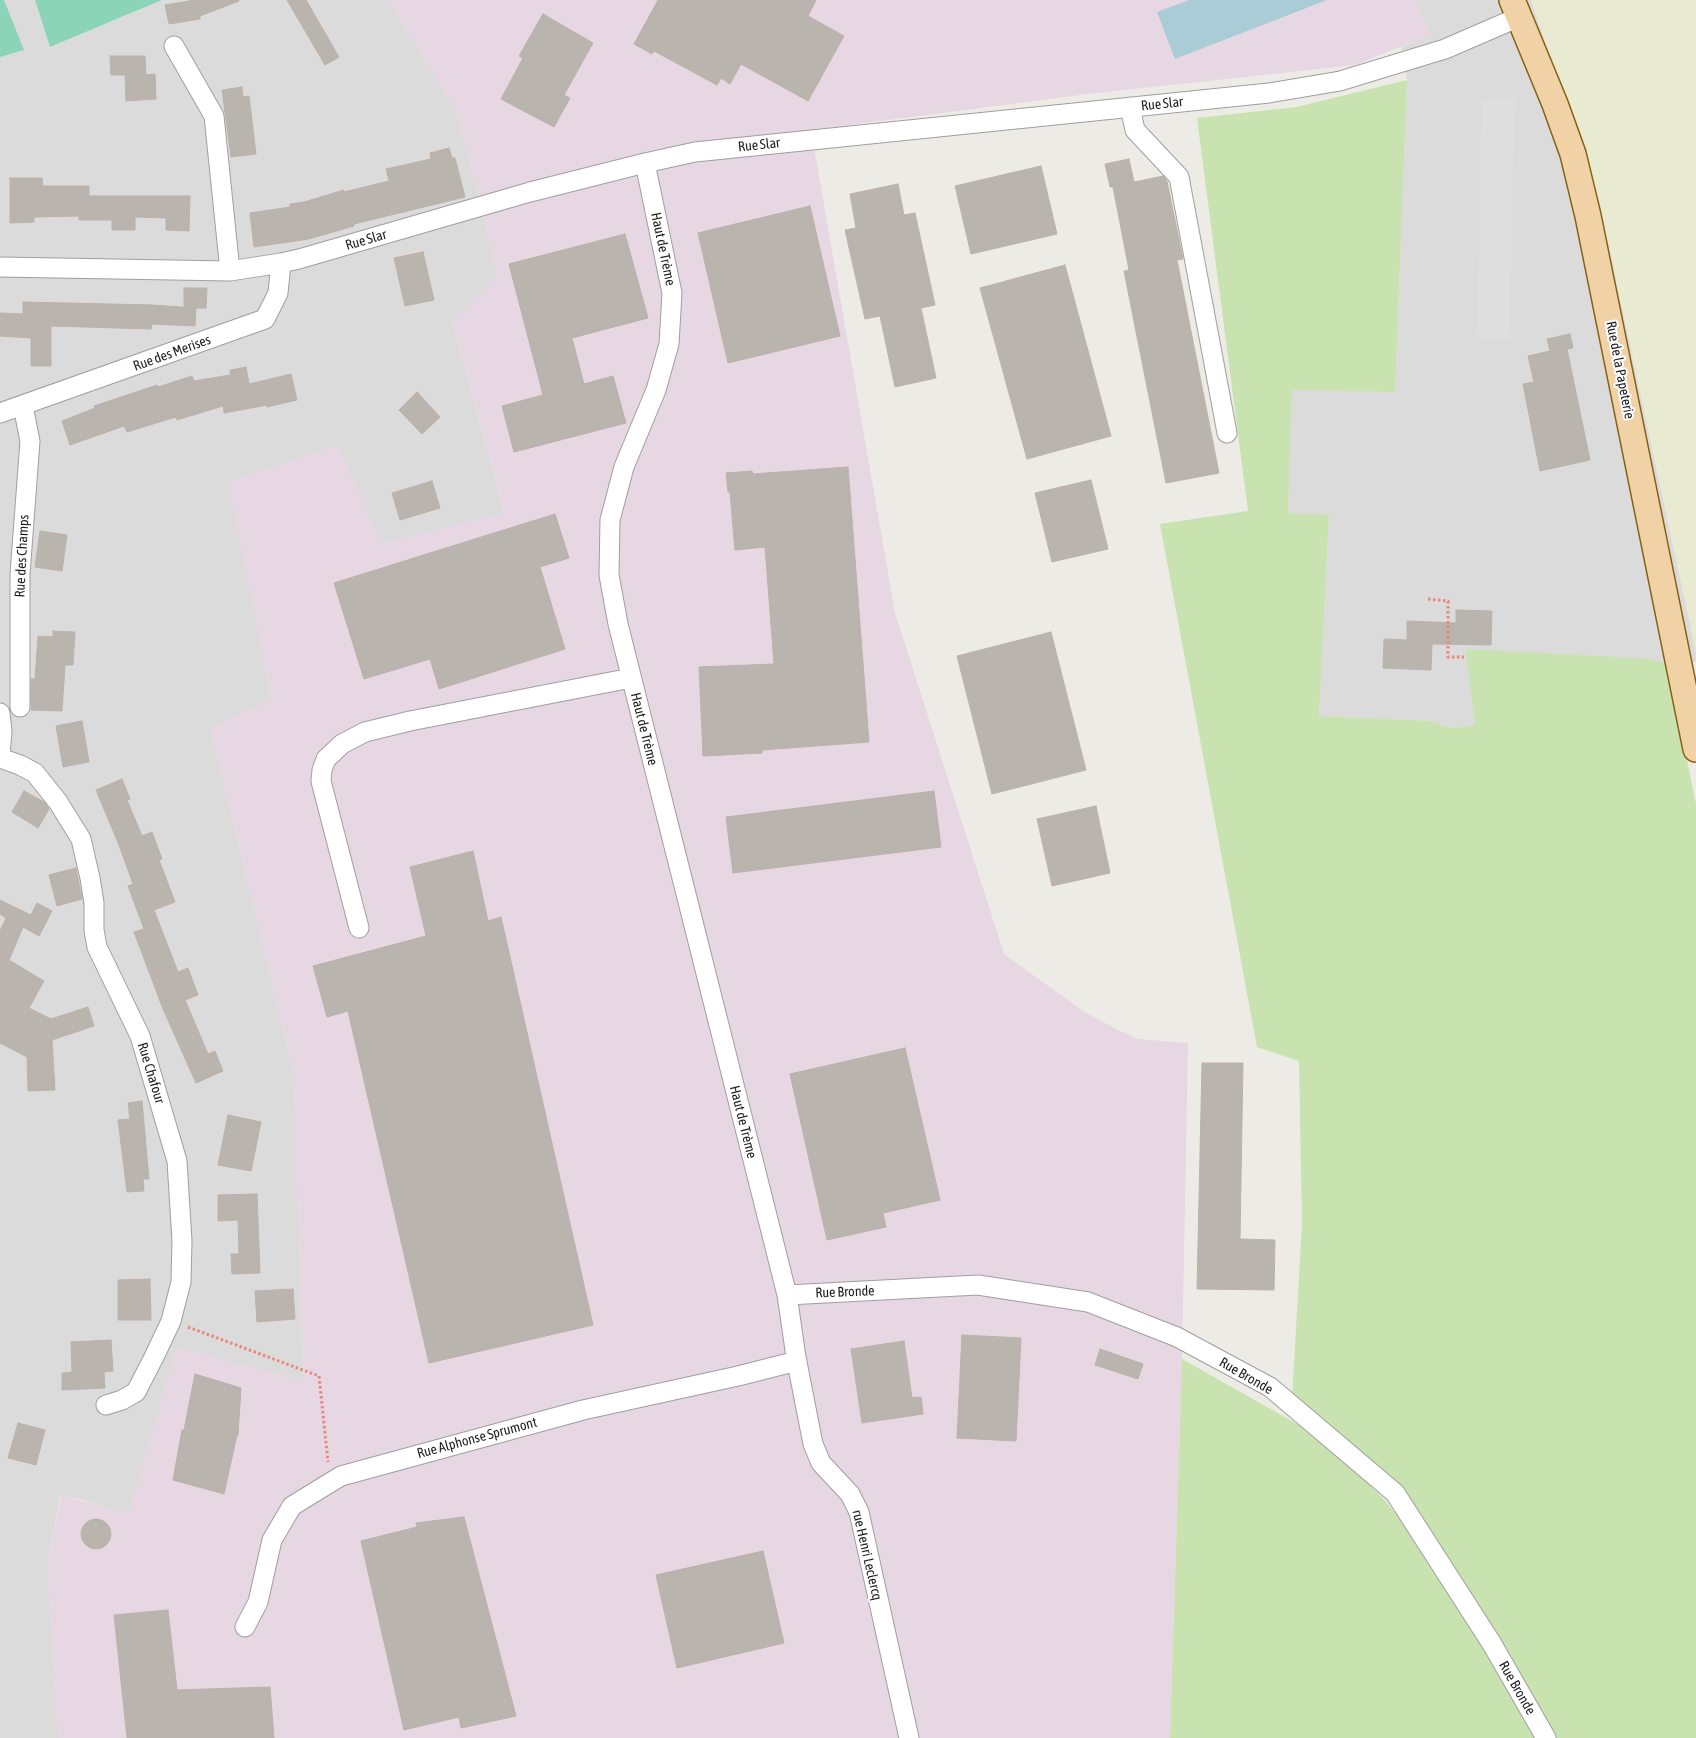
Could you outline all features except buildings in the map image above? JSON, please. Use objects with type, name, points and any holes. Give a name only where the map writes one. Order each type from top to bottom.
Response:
[{"type":"main road","name":"Rue de la Papeterie","points":[[1516,8],[1573,154],[1588,216],[1696,749]]},
{"type":"street","name":"Rue Slar","points":[[0,267],[230,271],[300,260],[530,192],[645,162],[696,152],[1269,93],[1340,81],[1445,49],[1516,8]]},
{"type":"street","points":[[174,46],[214,116],[230,271]]},
{"type":"street","points":[[1130,107],[1135,130],[1179,177],[1227,433]]},
{"type":"street","name":"Haut de Trème","points":[[645,162],[672,293],[669,344],[656,390],[624,467],[610,520],[608,575],[631,678],[787,1295]]},
{"type":"street","name":"Rue des Merises","points":[[0,413],[265,319],[278,293],[281,263]]},
{"type":"street","name":"Rue des Champs","points":[[20,708],[20,574],[30,441],[23,406]]},
{"type":"street","points":[[359,928],[321,781],[326,759],[342,744],[365,732],[401,723],[631,678]]},
{"type":"street","points":[[0,713],[2,731],[0,756]]},
{"type":"street","name":"Rue Chafour","points":[[0,756],[35,773],[58,802],[81,839],[94,903],[94,930],[97,947],[140,1036],[177,1161],[182,1241],[181,1282],[171,1321],[136,1392],[122,1400],[106,1405]]},
{"type":"street","name":"Rue Bronde","points":[[787,1295],[978,1285],[1088,1302],[1177,1337],[1270,1387],[1395,1493],[1492,1644],[1546,1738]]},
{"type":"street","name":"rue Henri Leclercq","points":[[787,1295],[813,1444],[821,1463],[850,1494],[859,1512],[909,1738]]},
{"type":"street","name":"Rue Alphonse Sprumont","points":[[245,1627],[258,1602],[272,1540],[292,1506],[341,1476],[583,1410],[797,1361]]},
{"type":"path","points":[[1428,599],[1448,601],[1448,657],[1464,657]]},
{"type":"path","points":[[171,1321],[319,1376],[328,1450],[329,1483]]},
{"type":"shaded area","points":[[0,0],[35,0],[50,47],[162,0],[389,0],[456,110],[480,197],[498,278],[453,323],[505,514],[382,544],[229,482],[272,700],[211,728],[295,1078],[303,1381],[177,1348],[129,1515],[60,1495],[48,1565],[59,1738],[0,1738]]},
{"type":"shaded area","points":[[389,0],[1415,0],[1430,35],[1355,65],[1088,94],[811,130],[895,613],[1004,954],[1083,1011],[1114,1028],[1138,1039],[1188,1043],[1182,1359],[1170,1738],[59,1738],[48,1565],[61,1495],[129,1514],[177,1348],[303,1380],[295,1078],[211,728],[272,699],[228,482],[338,445],[382,544],[505,513],[453,322],[498,278],[480,197],[456,110]]},
{"type":"shaded area","points":[[1415,0],[1531,0],[1598,196],[1696,652],[1696,662],[1667,664],[1467,649],[1475,725],[1452,728],[1432,721],[1319,716],[1329,516],[1288,513],[1292,389],[1395,392],[1407,80],[1401,47],[1430,35]]},
{"type":"shaded area","points":[[1482,99],[1515,99],[1509,339],[1477,339]]},
{"type":"green space","points":[[0,0],[4,0],[24,50],[0,57]]},
{"type":"green space","points":[[35,0],[162,0],[50,47]]},
{"type":"green space","points":[[1531,0],[1696,0],[1696,652],[1598,196]]},
{"type":"green space","points":[[1407,80],[1395,392],[1292,390],[1288,513],[1329,515],[1319,716],[1432,721],[1452,728],[1475,725],[1466,649],[1652,659],[1667,664],[1696,804],[1696,1738],[1554,1738],[1498,1635],[1425,1525],[1361,1451],[1292,1399],[1302,1224],[1299,1061],[1257,1047],[1160,524],[1248,511],[1197,118],[1297,107]]},
{"type":"green space","points":[[1182,1359],[1320,1437],[1382,1497],[1428,1553],[1538,1738],[1170,1738]]},
{"type":"water","points":[[1189,0],[1327,0],[1175,59],[1157,12]]}]
